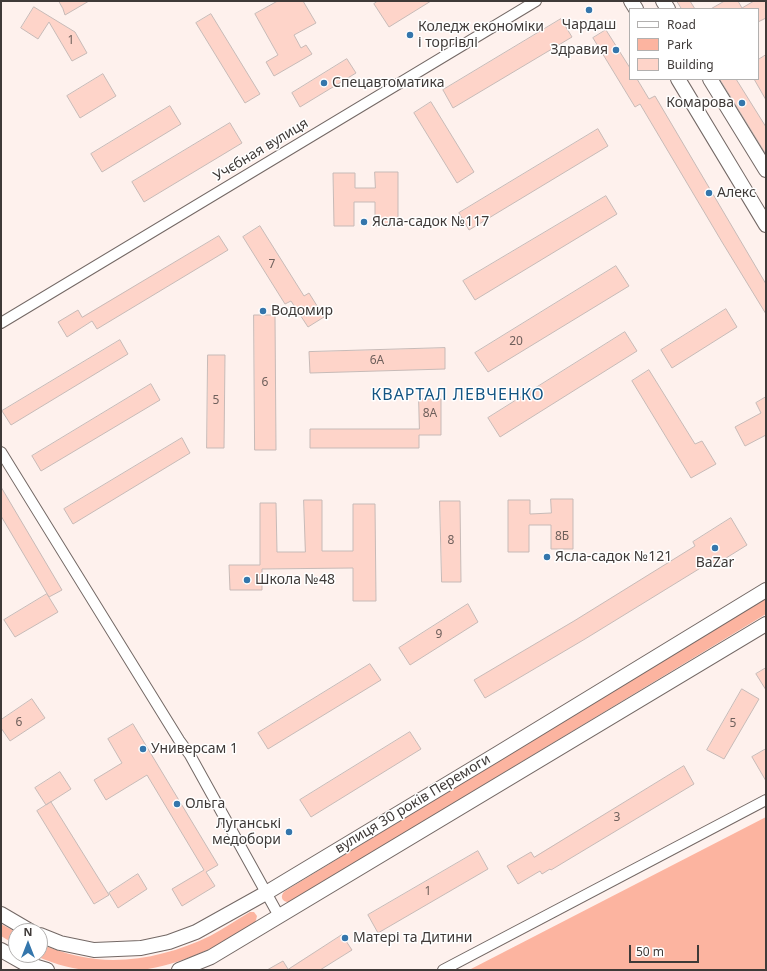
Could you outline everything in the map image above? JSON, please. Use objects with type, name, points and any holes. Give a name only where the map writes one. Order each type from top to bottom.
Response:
[{"type":"street","name":"Учєбная вулиця","points":[[1,323],[536,1]]},
{"type":"street","points":[[679,80],[766,225]]},
{"type":"street","points":[[711,80],[766,170]]},
{"type":"street","points":[[1,452],[190,755],[279,916]]},
{"type":"street","name":"вулиця 30 років Перемоги","points":[[48,938],[60,943],[94,950],[141,948],[169,942],[196,932],[266,893],[766,590]]},
{"type":"street","name":"вулиця 30 років Перемоги","points":[[179,970],[211,957],[766,624]]},
{"type":"street","points":[[443,970],[766,800]]},
{"type":"street","points":[[1,914],[16,923]]},
{"type":"street","points":[[1,950],[24,963],[47,970]]},
{"type":"green space","points":[[766,598],[766,614],[290,902],[282,899],[282,895],[285,891]]},
{"type":"green space","points":[[766,817],[766,970],[469,970]]},
{"type":"green space","points":[[250,912],[254,912],[257,916],[254,925],[199,954],[171,964],[140,970],[85,970],[72,968],[48,961],[48,947],[82,957],[111,960],[140,958],[169,952],[210,936]]},
{"type":"green space","points":[[1,924],[8,928],[8,940],[1,936]]},
{"type":"building","points":[[59,1],[89,1],[65,15]]},
{"type":"building","points":[[278,1],[303,1],[316,23],[294,35],[301,48],[306,45],[312,54],[274,76],[266,62],[278,55],[255,14]]},
{"type":"building","points":[[378,1],[431,1],[389,27],[374,4]]},
{"type":"building","points":[[677,1],[690,1],[694,8],[681,8]]},
{"type":"building","points":[[725,1],[738,1],[742,8],[713,8]]},
{"type":"building","points":[[754,1],[766,1],[766,18],[759,22],[759,8],[742,8]]},
{"type":"building","points":[[34,7],[75,32],[87,53],[72,61],[49,22],[38,39],[21,28]]},
{"type":"building","points":[[211,14],[260,94],[245,103],[196,23]]},
{"type":"building","points":[[561,19],[572,37],[453,108],[443,90]]},
{"type":"building","points":[[606,30],[629,66],[629,80],[638,80],[649,99],[655,96],[766,284],[766,314],[640,104],[635,107],[593,38]]},
{"type":"building","points":[[766,55],[766,100],[755,80],[759,80],[759,59]]},
{"type":"building","points":[[347,59],[356,73],[300,107],[292,93]]},
{"type":"building","points":[[103,74],[116,96],[80,118],[67,96]]},
{"type":"building","name":"Комарова","points":[[721,80],[737,80],[766,127],[766,154]]},
{"type":"building","points":[[431,102],[474,172],[457,183],[414,113]]},
{"type":"building","points":[[170,106],[181,124],[102,172],[91,154]]},
{"type":"building","points":[[230,123],[242,143],[144,202],[132,182]]},
{"type":"building","points":[[598,129],[608,146],[469,230],[459,213]]},
{"type":"building","points":[[375,172],[398,172],[398,225],[375,226],[375,202],[354,202],[354,226],[334,226],[333,173],[355,173],[355,188],[375,188]]},
{"type":"building","points":[[606,196],[617,214],[475,300],[463,281]]},
{"type":"building","points":[[260,226],[304,296],[309,293],[324,317],[308,327],[291,301],[285,304],[243,237]]},
{"type":"building","points":[[219,236],[228,250],[97,329],[92,321],[67,337],[58,322],[78,310],[82,317]]},
{"type":"building","points":[[616,266],[629,286],[488,372],[475,353]]},
{"type":"building","points":[[726,309],[737,327],[672,368],[661,350]]},
{"type":"building","points":[[254,315],[275,315],[276,450],[255,450]]},
{"type":"building","points":[[625,332],[637,351],[500,437],[488,418]]},
{"type":"building","points":[[120,340],[128,354],[11,425],[2,411]]},
{"type":"building","points":[[445,348],[445,369],[310,373],[309,352]]},
{"type":"building","points":[[208,355],[225,355],[224,448],[207,448]]},
{"type":"building","points":[[649,370],[695,444],[702,441],[716,464],[691,478],[632,381]]},
{"type":"building","points":[[151,384],[160,400],[41,471],[32,456]]},
{"type":"building","points":[[766,397],[766,435],[745,446],[735,427],[761,413],[756,403]]},
{"type":"building","points":[[419,399],[441,399],[441,435],[419,435],[419,448],[310,448],[310,429],[419,429]]},
{"type":"building","points":[[182,438],[190,453],[73,524],[64,509]]},
{"type":"building","points":[[1,487],[62,590],[49,597],[1,516]]},
{"type":"building","points":[[551,499],[573,499],[573,549],[551,549],[551,525],[529,525],[529,552],[508,552],[508,500],[530,500],[530,514],[551,513]]},
{"type":"building","points":[[304,500],[322,500],[322,551],[353,551],[353,504],[375,504],[376,601],[353,601],[353,568],[262,569],[262,590],[230,590],[229,565],[260,565],[260,503],[276,503],[277,552],[305,552]]},
{"type":"building","points":[[440,501],[460,501],[461,582],[442,582]]},
{"type":"building","points":[[731,518],[747,545],[710,568],[707,564],[485,698],[474,680],[574,621],[695,546],[693,542]]},
{"type":"building","points":[[47,594],[58,612],[15,637],[4,620]]},
{"type":"building","points":[[468,604],[478,622],[410,665],[399,648]]},
{"type":"building","points":[[370,664],[381,680],[268,749],[258,733]]},
{"type":"building","points":[[766,668],[766,690],[756,674]]},
{"type":"building","points":[[742,689],[759,699],[724,759],[707,750]]},
{"type":"building","points":[[32,699],[45,718],[10,741],[1,728],[1,720]]},
{"type":"building","points":[[133,724],[218,865],[206,872],[215,886],[182,906],[172,889],[204,870],[147,775],[106,800],[94,780],[122,763],[108,739]]},
{"type":"building","points":[[410,732],[421,749],[311,817],[300,800]]},
{"type":"building","points":[[766,749],[766,781],[752,757]]},
{"type":"building","points":[[684,766],[694,784],[551,870],[550,869],[542,874],[540,871],[518,884],[507,866],[531,852],[534,857]]},
{"type":"building","points":[[60,772],[71,789],[46,805],[35,788]]},
{"type":"building","points":[[51,802],[109,895],[94,904],[37,811]]},
{"type":"building","points":[[478,851],[488,869],[378,933],[368,915]]},
{"type":"building","points":[[138,874],[147,889],[118,908],[109,893]]},
{"type":"building","points":[[342,935],[352,950],[320,970],[267,970],[283,961],[288,969]]},
{"type":"place","name":"Чардаш","points":[[589,10]]},
{"type":"place","name":"Коледж економіки і торгівлі","points":[[410,35]]},
{"type":"place","name":"Здравия","points":[[616,50]]},
{"type":"place","name":"Спецавтоматика","points":[[324,83]]},
{"type":"place","name":"Комарова","points":[[742,103]]},
{"type":"place","name":"Алекс","points":[[709,193]]},
{"type":"place","name":"Ясла-садок №117","points":[[364,222]]},
{"type":"place","name":"Водомир","points":[[263,311]]},
{"type":"place","name":"BaZar","points":[[715,548]]},
{"type":"place","name":"Ясла-садок №121","points":[[547,557]]},
{"type":"place","name":"Школа №48","points":[[247,580]]},
{"type":"place","name":"Универсам 1","points":[[143,749]]},
{"type":"place","name":"Ольга","points":[[177,804]]},
{"type":"place","name":"Луганські медобори","points":[[289,832]]},
{"type":"place","name":"Матері та Дитини","points":[[345,938]]},
{"type":"district","name":"КВАРТАЛ ЛЕВЧЕНКО","points":[[458,395]]}]
